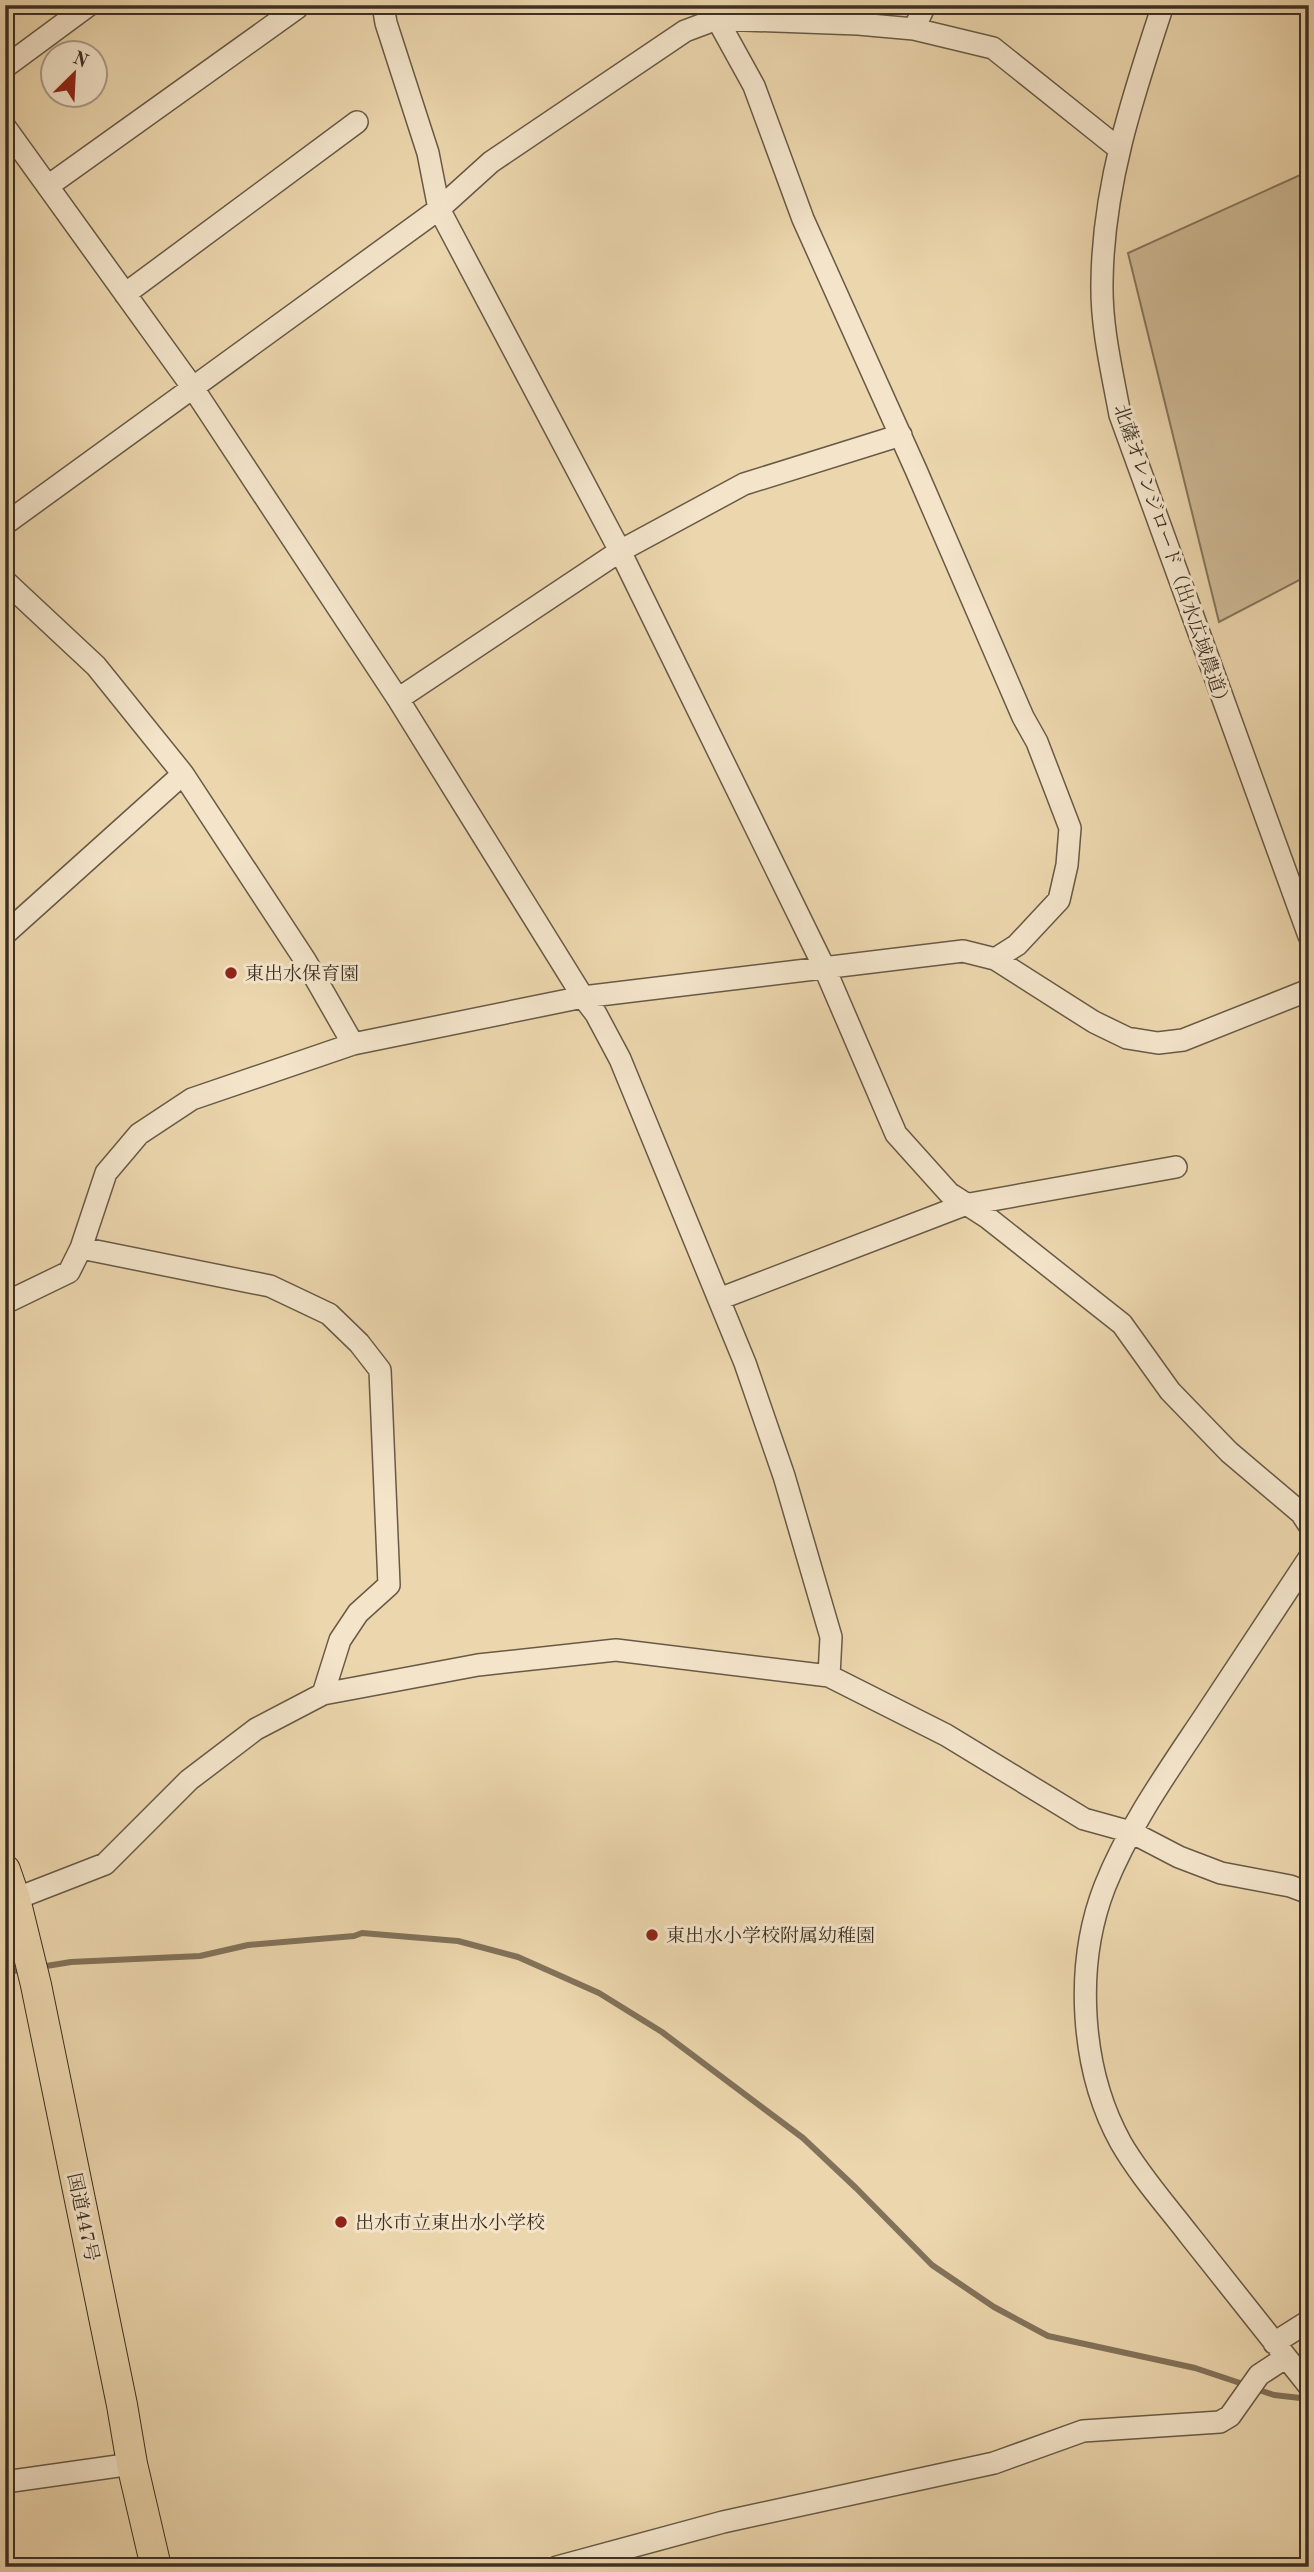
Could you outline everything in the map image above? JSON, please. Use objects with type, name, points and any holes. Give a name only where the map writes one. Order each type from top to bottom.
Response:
[{"type":"highway","name":"国道447号","points":[[5,1870],[15,1899],[36,1985],[132,2464],[156,2567]]},
{"type":"street","points":[[5,67],[89,5]]},
{"type":"street","points":[[383,5],[386,23],[428,153],[439,209],[620,551],[825,969],[896,1134],[949,1193],[988,1218],[1122,1324],[1170,1391],[1229,1452],[1301,1513],[1309,1525]]},
{"type":"street","points":[[914,29],[925,5]]},
{"type":"street","name":"北薩オレンジロード（出水広域農道）","points":[[1163,5],[1118,148],[1104,232],[1102,284],[1105,330],[1120,415],[1309,936]]},
{"type":"street","points":[[48,186],[297,8]]},
{"type":"street","points":[[717,19],[754,86],[803,219],[901,435],[980,621],[1037,742],[1070,828],[1067,865],[1059,900],[1017,945],[995,959]]},
{"type":"street","points":[[5,524],[439,209],[491,162],[685,32],[717,19],[858,24],[914,29],[993,48],[1118,148]]},
{"type":"street","points":[[125,294],[357,122]]},
{"type":"street","points":[[5,127],[193,388],[398,699],[583,998],[596,1014],[620,1059],[745,1363],[780,1463],[831,1637],[829,1676]]},
{"type":"street","points":[[398,699],[620,551],[744,484],[901,435]]},
{"type":"street","points":[[5,581],[96,666],[183,774],[305,960],[354,1044]]},
{"type":"street","points":[[5,934],[183,774]]},
{"type":"street","points":[[5,1303],[69,1272],[81,1248],[106,1172],[139,1134],[192,1099],[354,1044],[583,998],[963,951],[995,959],[1094,1022],[1127,1038],[1158,1043],[1183,1040],[1309,990]]},
{"type":"street","points":[[719,1298],[964,1205],[1176,1167]]},
{"type":"street","points":[[81,1248],[270,1286],[329,1314],[359,1343],[380,1370],[389,1586],[358,1613],[340,1640],[323,1694]]},
{"type":"street","points":[[1307,2383],[1141,2172],[1122,2144],[1098,2087],[1090,2050],[1086,1977],[1094,1924],[1105,1887],[1131,1832],[1309,1558]]},
{"type":"street","points":[[15,1899],[105,1864],[189,1780],[256,1729],[323,1694],[478,1665],[616,1650],[829,1676],[946,1735],[1084,1819],[1131,1832],[1179,1857],[1221,1873],[1290,1886],[1309,1893]]},
{"type":"street","points":[[556,2567],[723,2522],[994,2463],[1083,2431],[1220,2422],[1230,2416],[1259,2375],[1309,2321]]},
{"type":"street","points":[[5,2482],[132,2464]]},
{"type":"shaded area","points":[[1309,171],[1309,575],[1219,622],[1128,253]]},
{"type":"waterway","points":[[40,1967],[71,1962],[200,1956],[248,1945],[354,1936],[362,1933],[458,1941],[518,1957],[599,1993],[662,2032],[803,2138],[932,2265],[994,2307],[1048,2336],[1195,2368],[1246,2385]]},
{"type":"waterway","points":[[5,1972],[22,1970]]},
{"type":"waterway","points":[[1256,2389],[1274,2395],[1309,2399]]},
{"type":"place","name":"東出水保育園","points":[[231,973]]},
{"type":"place","name":"東出水小学校附属幼稚園","points":[[652,1935]]},
{"type":"place","name":"出水市立東出水小学校","points":[[341,2222]]}]
